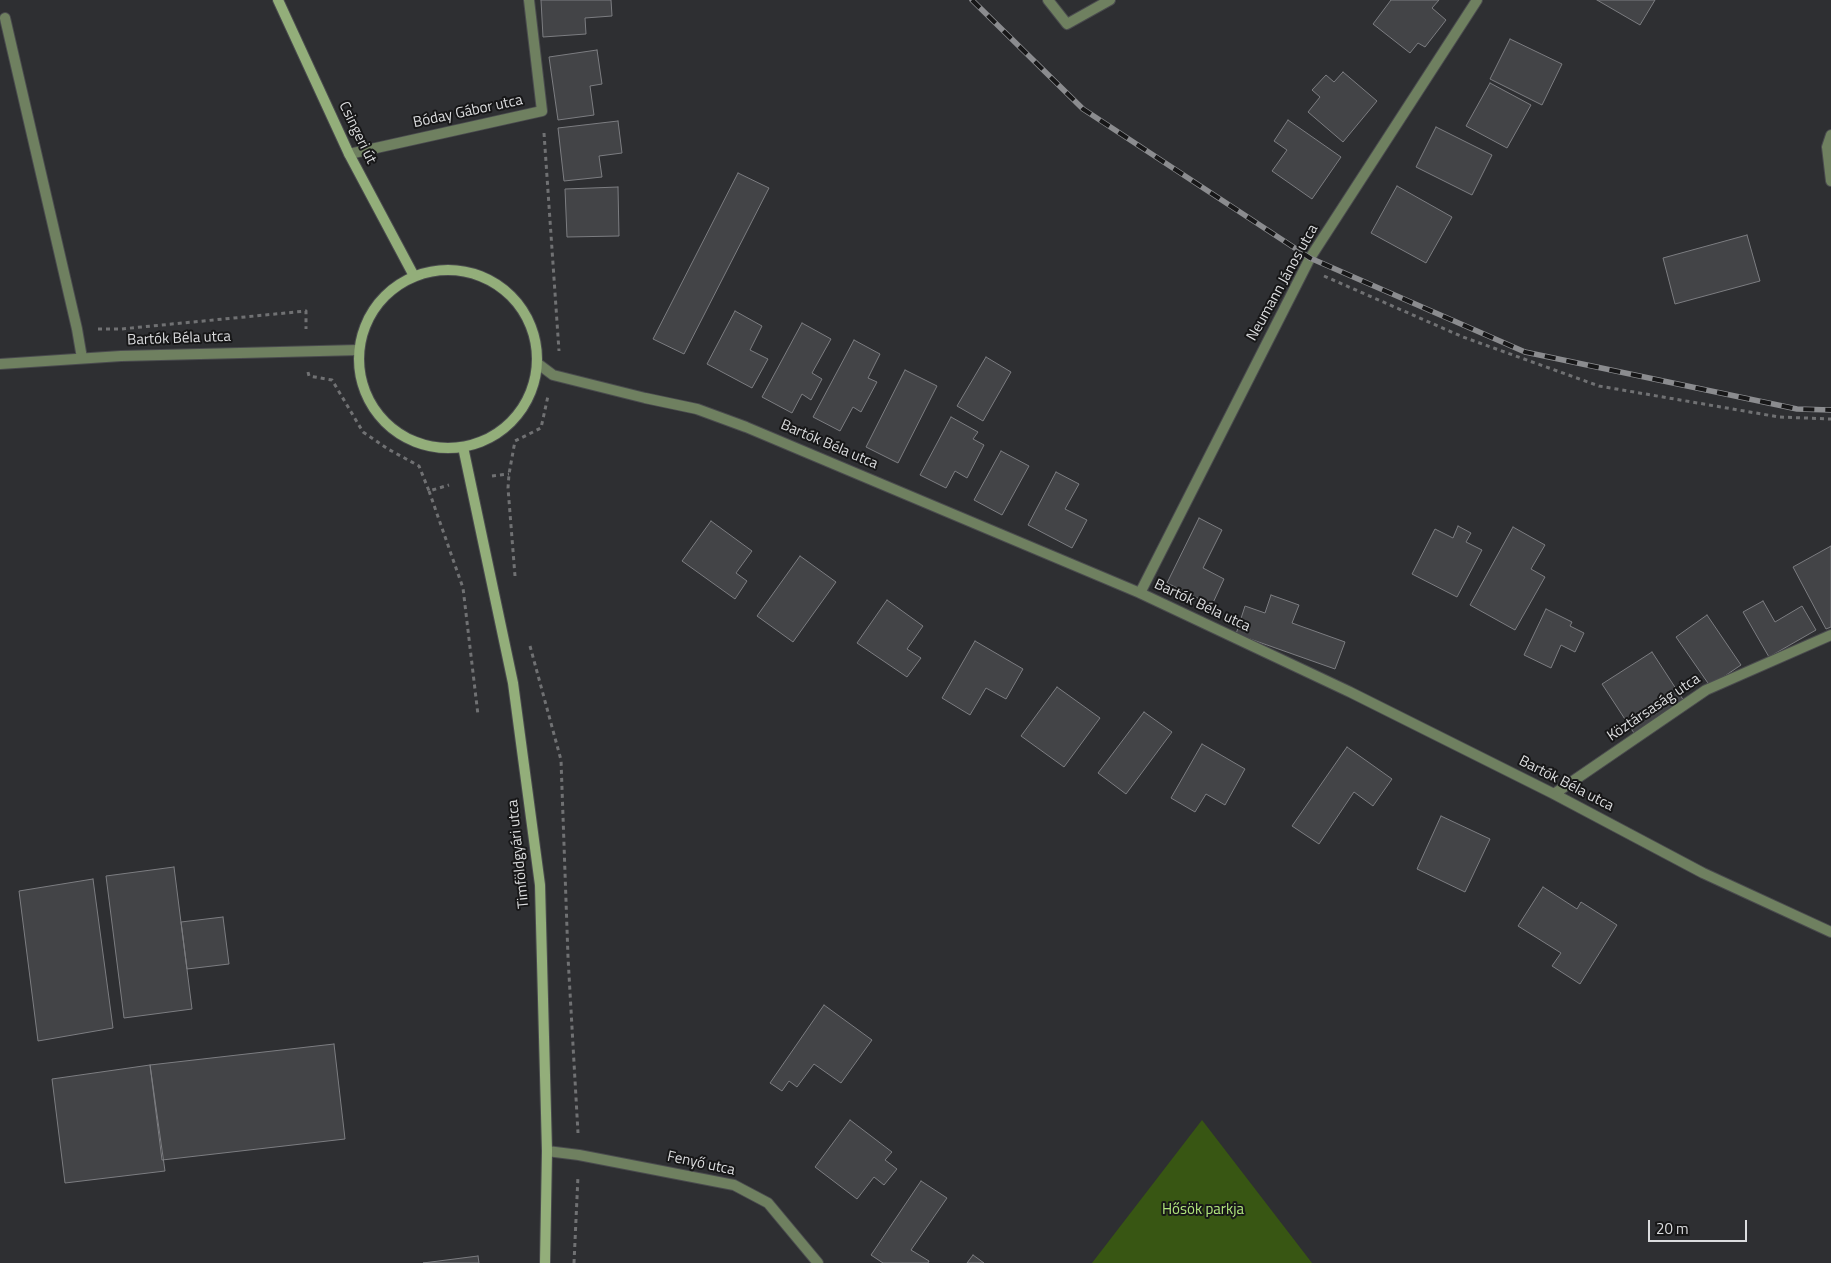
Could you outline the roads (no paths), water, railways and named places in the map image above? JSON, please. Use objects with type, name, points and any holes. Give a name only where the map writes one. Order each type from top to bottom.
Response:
[{"type":"main road","name":"Csingeri út","points":[[278,0],[349,154],[414,276]]},
{"type":"main road","points":[[436,270],[458,270],[480,275],[500,286],[516,300],[528,319],[536,340],[538,363],[533,387],[522,408],[506,427],[486,440],[464,447],[436,448],[410,440],[387,425],[370,403],[361,377],[359,350],[365,326],[376,305],[393,288],[414,276],[436,270]]},
{"type":"main road","name":"Timföldgyári utca","points":[[464,447],[513,683],[540,885],[547,1151],[545,1263]]},
{"type":"street","name":"Bóday Gábor utca","points":[[349,154],[542,111],[530,0]]},
{"type":"street","points":[[1048,0],[1067,24],[1110,0]]},
{"type":"street","name":"Neumann János utca","points":[[1140,593],[1305,268],[1477,0]]},
{"type":"street","points":[[6,18],[82,358]]},
{"type":"street","points":[[1831,135],[1827,147],[1831,181]]},
{"type":"street","name":"Bartók Béla utca","points":[[0,364],[82,358],[359,350]]},
{"type":"street","name":"Bartók Béla utca","points":[[538,363],[553,375],[697,409],[746,426],[1140,593],[1350,692],[1554,794],[1703,873],[1831,932]]},
{"type":"street","name":"Köztársaság utca","points":[[1554,794],[1706,690],[1831,635]]},
{"type":"street","name":"Fenyő utca","points":[[547,1151],[734,1184],[768,1203],[818,1263]]},
{"type":"railway","points":[[972,0],[1083,109],[1310,258],[1525,352],[1797,409],[1831,410]]},
{"type":"park label","name":"Hősök parkja","points":[[1203,1210]]}]
